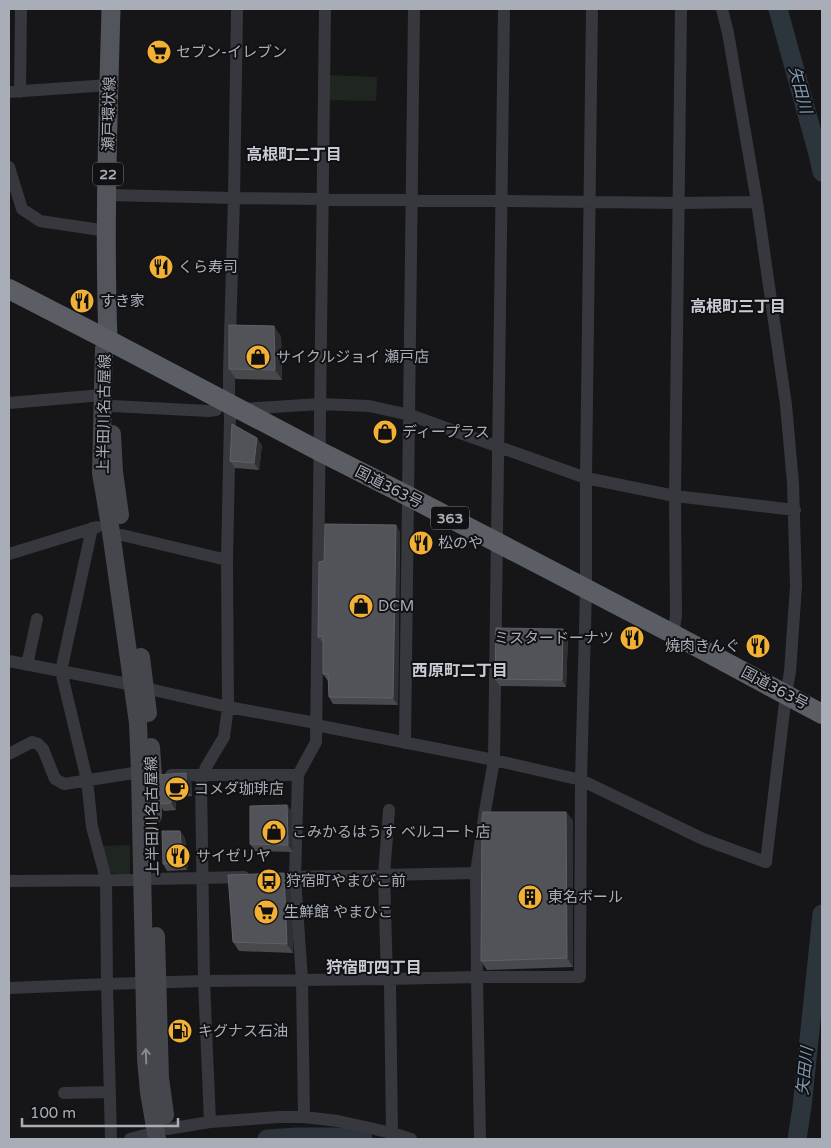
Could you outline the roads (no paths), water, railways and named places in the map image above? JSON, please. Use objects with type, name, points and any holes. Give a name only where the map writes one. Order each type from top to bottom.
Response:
[{"type":"highway","name":"国道363号","points":[[9,289],[674,634],[822,714]]},
{"type":"main road","name":"瀬戸環状線","points":[[108,340],[107,231],[111,9]]},
{"type":"main road","name":"上半田川名古屋線","points":[[108,340],[114,362],[107,400],[114,472],[116,530],[139,686],[147,773],[151,982],[164,1136]]},
{"type":"street","points":[[21,9],[14,92],[109,85]]},
{"type":"street","points":[[210,1122],[204,981],[201,782],[202,775],[224,737],[228,707],[227,560],[237,9]]},
{"type":"street","points":[[304,1117],[302,980],[295,876],[298,775],[316,742],[325,9]]},
{"type":"street","points":[[405,743],[414,9]]},
{"type":"street","points":[[480,1139],[476,873],[494,760],[504,9]]},
{"type":"street","points":[[9,988],[204,981],[477,977],[580,978],[592,9]]},
{"type":"street","points":[[674,634],[676,616],[675,496],[681,9]]},
{"type":"street","points":[[9,661],[139,686],[228,707],[316,723],[321,726],[494,760],[581,780],[703,840],[766,862],[790,672],[796,586],[795,510],[786,405],[757,202],[728,33],[722,9]]},
{"type":"street","points":[[9,167],[22,209],[40,221],[107,231]]},
{"type":"street","points":[[108,195],[679,204],[757,202]]},
{"type":"street","points":[[9,404],[107,400],[208,412],[230,404],[368,406],[410,416],[586,478],[675,496],[795,510]]},
{"type":"street","points":[[9,554],[92,528],[116,530],[227,560]]},
{"type":"street","points":[[92,528],[60,671],[87,780],[92,827],[106,879],[111,1139]]},
{"type":"street","points":[[27,665],[37,619]]},
{"type":"street","points":[[9,754],[32,742],[38,744],[43,749],[56,779],[64,784],[147,773],[298,775]]},
{"type":"street","points":[[389,810],[384,875],[387,979],[390,985],[392,1133]]},
{"type":"street","points":[[277,877],[476,873]]},
{"type":"street","points":[[9,881],[258,877]]},
{"type":"street","points":[[64,1093],[110,1092]]},
{"type":"street","points":[[130,1139],[164,1136],[210,1122],[304,1117],[338,1121],[411,1139]]},
{"type":"waterway","name":"矢田川","points":[[778,9],[822,172]]},
{"type":"waterway","name":"矢田川","points":[[797,1139],[822,914]]},
{"type":"waterway","points":[[267,1139],[298,1137],[363,1139]]},
{"type":"place","name":"セブン-イレブン","points":[[159,52]]},
{"type":"place","name":"くら寿司","points":[[161,267]]},
{"type":"place","name":"すき家","points":[[82,301]]},
{"type":"place","name":"サイクルジョイ 瀬戸店","points":[[258,357]]},
{"type":"place","name":"ディープラス","points":[[385,432]]},
{"type":"place","name":"松のや","points":[[421,543]]},
{"type":"place","name":"DCM","points":[[361,606]]},
{"type":"place","name":"ミスタードーナツ","points":[[632,638]]},
{"type":"place","name":"焼肉きんぐ","points":[[758,646]]},
{"type":"place","name":"コメダ珈琲店","points":[[177,789]]},
{"type":"place","name":"こみかるはうす ベルコート店","points":[[274,832]]},
{"type":"place","name":"サイゼリヤ","points":[[178,856]]},
{"type":"place","name":"狩宿町やまびこ前","points":[[269,881]]},
{"type":"place","name":"東名ボール","points":[[530,897]]},
{"type":"place","name":"生鮮館 やまひこ","points":[[266,912]]},
{"type":"place","name":"キグナス石油","points":[[180,1031]]},
{"type":"district","name":"高根町二丁目","points":[[294,155]]},
{"type":"district","name":"高根町三丁目","points":[[738,307]]},
{"type":"district","name":"西原町二丁目","points":[[460,671]]},
{"type":"district","name":"狩宿町四丁目","points":[[374,968]]}]
